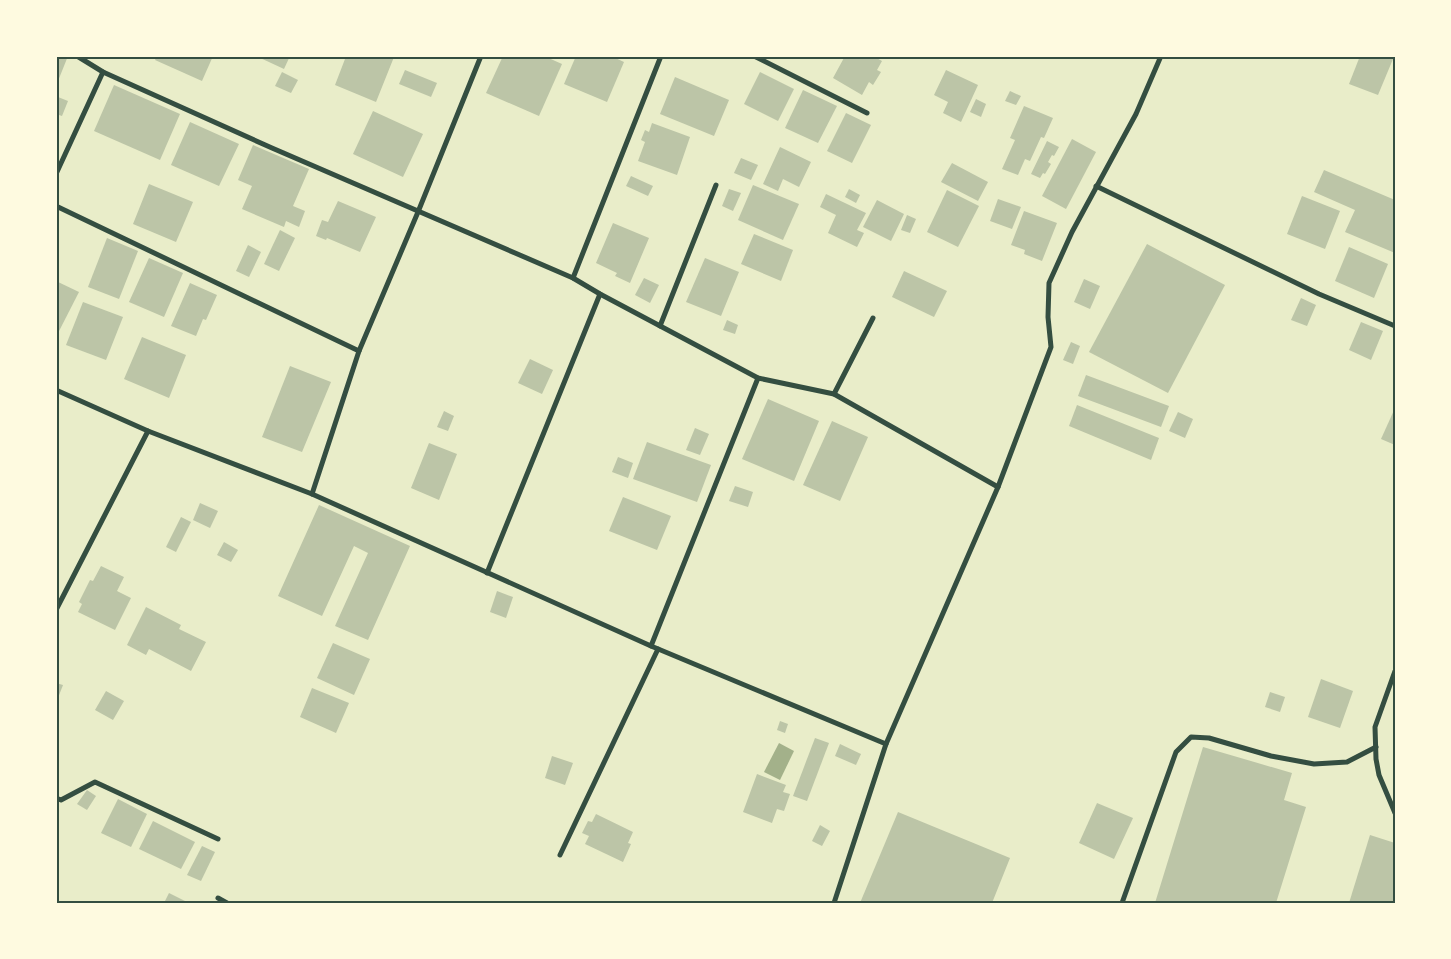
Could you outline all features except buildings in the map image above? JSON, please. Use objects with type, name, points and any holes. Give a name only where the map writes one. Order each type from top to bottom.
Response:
[{"type":"street","points":[[77,56],[104,72],[272,148],[573,278],[758,378],[834,394],[998,487]]},
{"type":"street","points":[[312,494],[359,351],[481,56]]},
{"type":"street","points":[[573,278],[661,56]]},
{"type":"street","points":[[754,56],[867,113]]},
{"type":"street","points":[[834,903],[886,744],[998,487],[1051,347],[1048,317],[1049,283],[1072,232],[1136,114],[1161,56]]},
{"type":"street","points":[[56,174],[104,72]]},
{"type":"street","points":[[660,326],[716,185]]},
{"type":"street","points":[[1096,186],[1319,294],[1395,326]]},
{"type":"street","points":[[56,206],[359,351]]},
{"type":"street","points":[[487,573],[600,294]]},
{"type":"street","points":[[834,394],[873,318]]},
{"type":"street","points":[[651,646],[758,378]]},
{"type":"street","points":[[56,390],[148,430],[312,494],[651,646],[886,744]]},
{"type":"street","points":[[56,610],[148,430]]},
{"type":"street","points":[[560,855],[658,649]]},
{"type":"street","points":[[1395,671],[1375,727],[1376,759],[1380,775],[1395,813]]},
{"type":"street","points":[[1122,903],[1176,752],[1191,737],[1209,738],[1270,756],[1314,764],[1347,762],[1376,747]]},
{"type":"street","points":[[56,798],[61,800],[95,782],[218,839]]},
{"type":"street","points":[[218,898],[227,903]]},
{"type":"shaded area","points":[[779,743],[794,751],[780,780],[764,772]]}]
